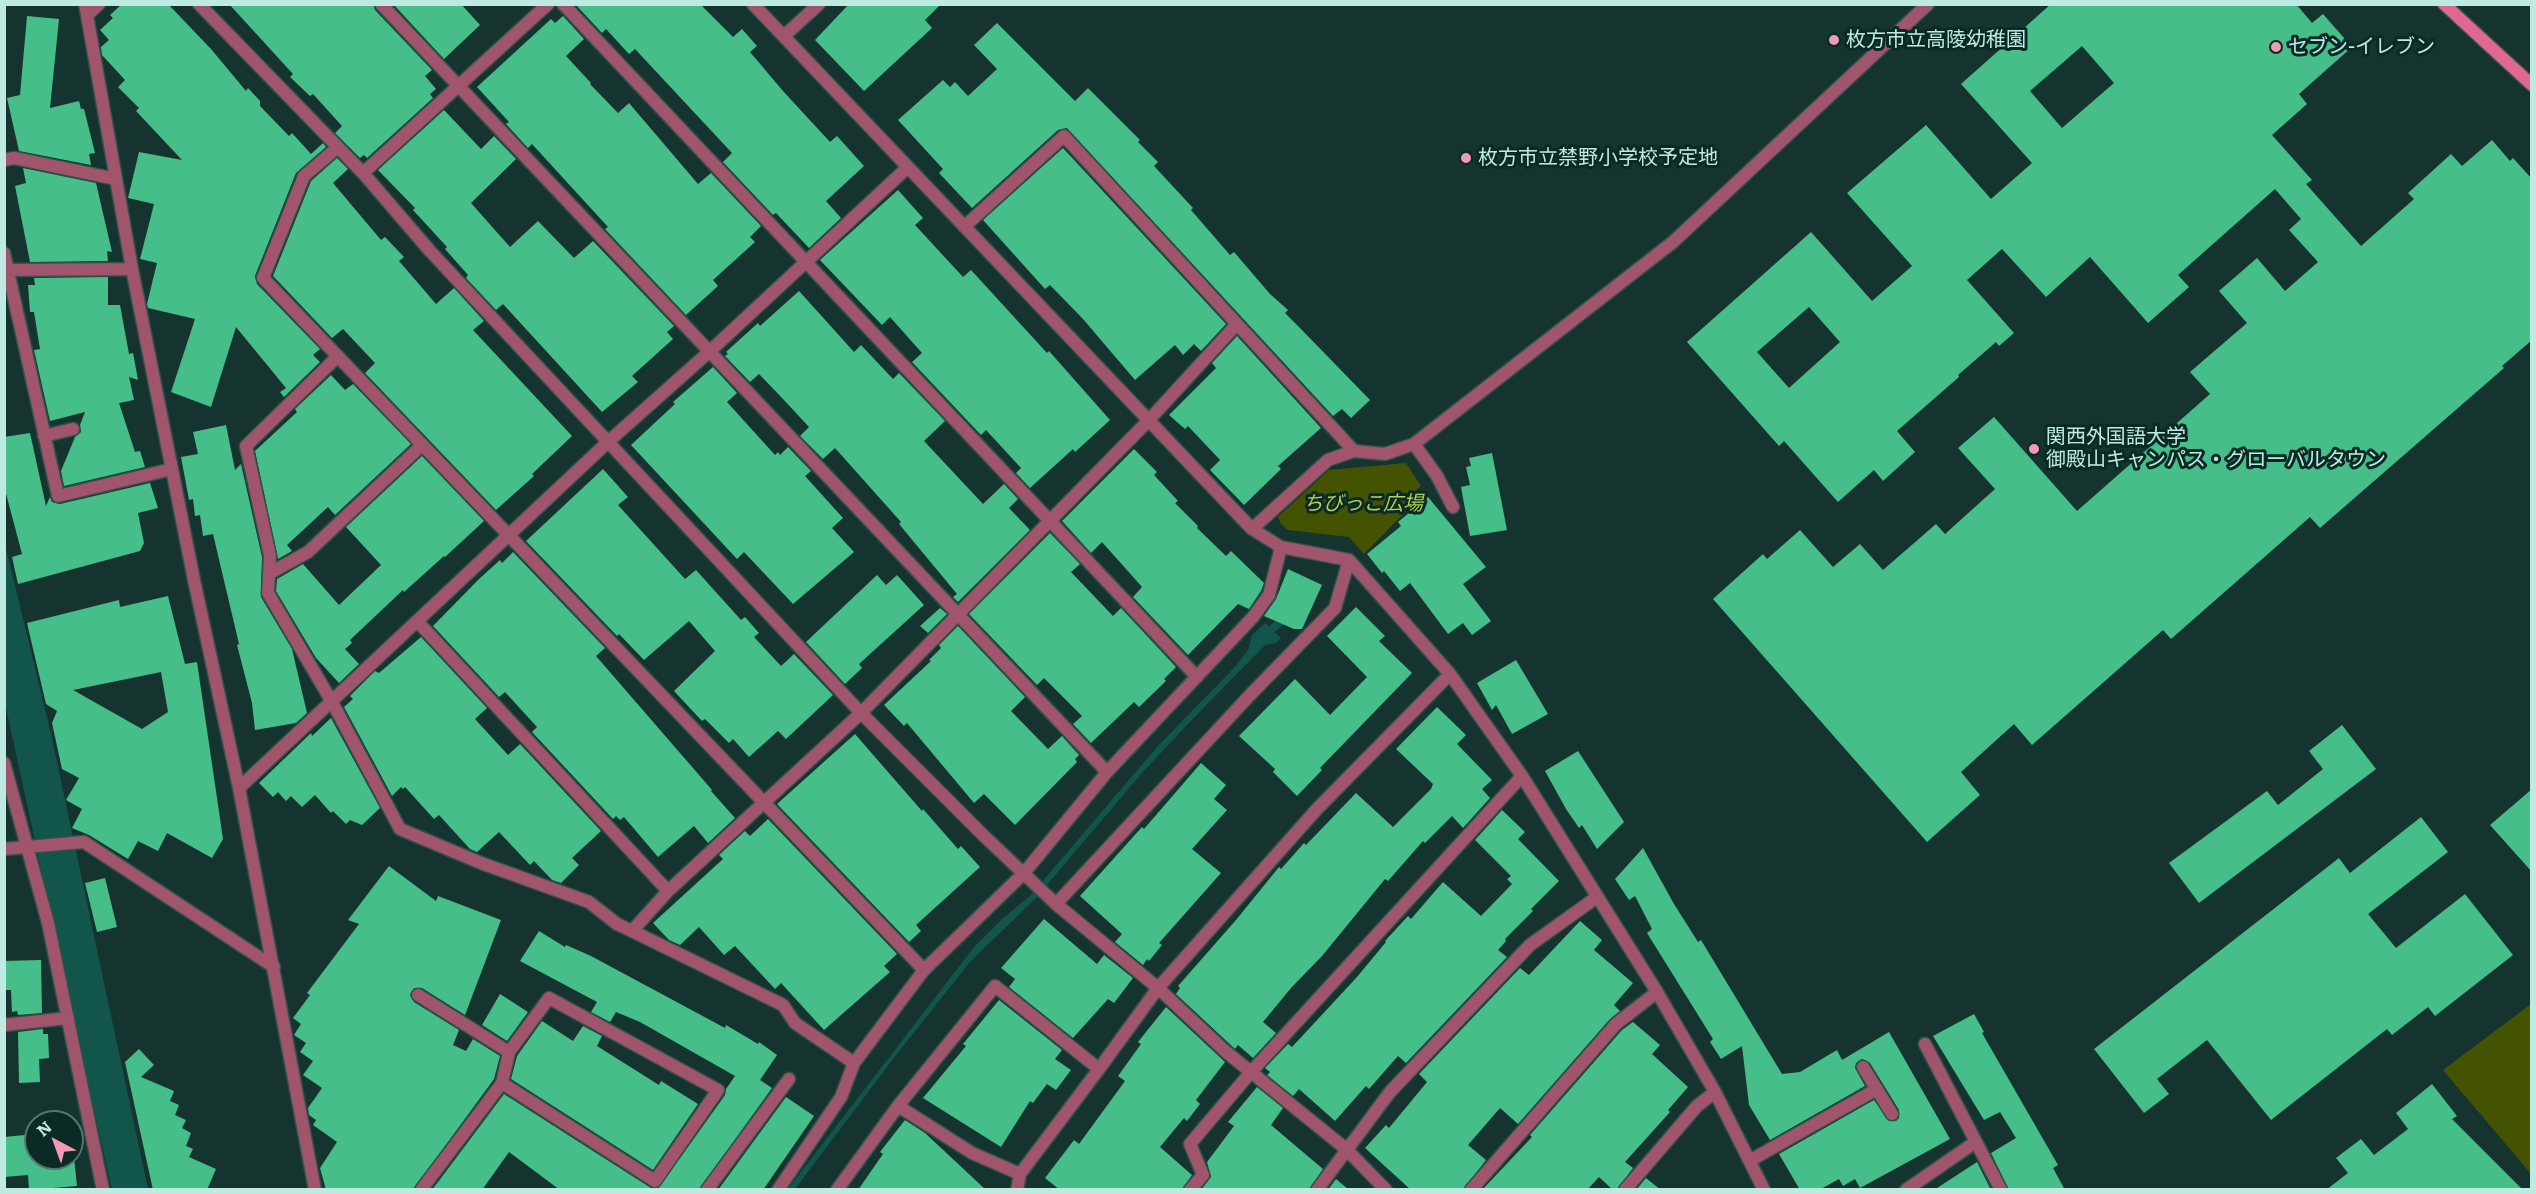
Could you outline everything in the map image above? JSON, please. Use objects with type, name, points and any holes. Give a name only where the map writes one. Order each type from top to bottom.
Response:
[{"type":"street","points":[[99,4],[86,10],[132,269],[239,788],[315,1190]]},
{"type":"street","points":[[199,4],[363,173],[430,251],[861,713],[1056,904],[1158,988],[1225,1051],[1346,1149],[1386,1190]]},
{"type":"street","points":[[381,4],[1107,772]]},
{"type":"street","points":[[363,173],[548,4]]},
{"type":"street","points":[[563,4],[1197,677]]},
{"type":"street","points":[[753,4],[1252,529],[1281,547],[1349,560],[1450,674],[1522,776],[1657,992],[1715,1092],[1764,1190]]},
{"type":"street","points":[[784,36],[819,4]]},
{"type":"street","points":[[1252,529],[1328,460],[1354,451],[1385,454],[1414,444],[1673,242],[1928,4]]},
{"type":"street","points":[[2444,4],[2532,84]]},
{"type":"street","points":[[965,226],[1065,136],[1354,451]]},
{"type":"street","points":[[338,148],[304,176],[263,278],[924,970]]},
{"type":"street","points":[[4,160],[14,158],[116,179]]},
{"type":"street","points":[[239,788],[609,441],[709,352],[908,167]]},
{"type":"street","points":[[4,253],[58,496],[172,470]]},
{"type":"street","points":[[6,269],[132,269]]},
{"type":"street","points":[[632,931],[668,891],[765,804],[861,713],[1149,420],[1237,324]]},
{"type":"street","points":[[337,357],[246,446],[270,556],[268,593],[332,702],[400,829],[481,863],[589,902],[617,924],[783,1005],[795,1023],[854,1063]]},
{"type":"street","points":[[44,436],[73,429]]},
{"type":"street","points":[[1414,444],[1437,476],[1453,507]]},
{"type":"street","points":[[270,573],[308,552],[422,445]]},
{"type":"street","points":[[778,1190],[841,1097],[854,1063],[924,970],[1024,873],[1107,772],[1253,616],[1269,595],[1281,547]]},
{"type":"street","points":[[1056,904],[1250,695],[1335,608],[1349,560]]},
{"type":"street","points":[[418,622],[668,891]]},
{"type":"street","points":[[1017,1190],[1020,1174],[1158,988],[1317,808],[1450,674]]},
{"type":"street","points":[[4,763],[48,923],[103,1190]]},
{"type":"street","points":[[1190,1190],[1203,1175],[1190,1144],[1251,1072],[1522,776]]},
{"type":"street","points":[[4,849],[84,842],[274,967]]},
{"type":"street","points":[[1317,1190],[1390,1092],[1530,945],[1597,897]]},
{"type":"street","points":[[837,1190],[898,1106],[995,986],[1099,1069]]},
{"type":"street","points":[[1471,1190],[1616,1024],[1657,992]]},
{"type":"street","points":[[418,995],[509,1052]]},
{"type":"street","points":[[421,1190],[502,1083],[509,1052],[549,998],[718,1090],[655,1181],[502,1083]]},
{"type":"street","points":[[4,1025],[68,1018]]},
{"type":"street","points":[[1925,1044],[1974,1143],[2001,1190]]},
{"type":"street","points":[[1863,1067],[1892,1114]]},
{"type":"street","points":[[707,1190],[789,1079]]},
{"type":"street","points":[[1750,1160],[1877,1089]]},
{"type":"street","points":[[1625,1190],[1697,1106],[1715,1092]]},
{"type":"street","points":[[898,1106],[972,1153],[1020,1174]]},
{"type":"street","points":[[1906,1190],[1974,1143]]},
{"type":"green space","name":"ちびっこ広場","points":[[1406,463],[1421,486],[1407,498],[1411,506],[1364,554],[1349,537],[1288,530],[1281,524],[1278,517],[1329,470]]},
{"type":"green space","points":[[2531,1004],[2531,1174],[2443,1070]]},
{"type":"shaded area","points":[[4,540],[51,734],[148,1189],[112,1189],[81,1053],[5,703]]},
{"type":"shaded area","points":[[1265,623],[1281,638],[1276,643],[1265,645],[1185,727],[1141,774],[1035,899],[970,962],[795,1189],[787,1190],[974,947],[1002,919],[1030,896],[1157,747],[1234,668],[1248,650],[1252,635]]},
{"type":"building","points":[[122,4],[168,4],[211,49],[246,91],[248,88],[260,101],[260,106],[289,136],[292,133],[311,154],[323,143],[326,147],[296,173],[255,276],[257,284],[320,349],[313,355],[320,362],[284,397],[280,392],[286,388],[236,327],[211,407],[171,392],[195,319],[148,308],[157,263],[140,259],[154,204],[128,198],[139,152],[182,160],[136,111],[139,108],[118,87],[125,80],[102,55],[101,47],[109,40],[100,30],[113,18],[110,15]]},
{"type":"building","points":[[229,4],[373,4],[375,10],[432,70],[425,76],[436,89],[430,94],[433,98],[367,158],[364,155],[360,158],[335,133],[342,126],[313,94],[310,96],[290,77],[293,74]]},
{"type":"building","points":[[393,4],[461,4],[480,25],[444,59]]},
{"type":"building","points":[[575,4],[700,4],[733,37],[742,29],[757,46],[750,52],[783,91],[830,142],[837,136],[864,166],[826,201],[841,218],[809,248],[776,213],[773,215],[723,162],[732,153],[635,49],[629,54],[606,29],[602,33]]},
{"type":"building","points":[[849,4],[941,4],[925,20],[932,28],[864,91],[815,40]]},
{"type":"building","points":[[2051,4],[2296,4],[2312,23],[2323,14],[2352,47],[2299,94],[2307,104],[2272,135],[2312,180],[2306,184],[2361,246],[2414,199],[2408,193],[2451,154],[2462,166],[2492,140],[2510,161],[2513,158],[2532,179],[2532,340],[2502,366],[2504,368],[2320,528],[2310,517],[2171,639],[2163,630],[2032,745],[2014,724],[1961,772],[1980,795],[1927,842],[1713,599],[1763,554],[1767,559],[1800,530],[1833,567],[1860,544],[1883,570],[1936,524],[1945,534],[1995,489],[1958,448],[1994,417],[2077,511],[2210,394],[2190,372],[2247,323],[2219,291],[2257,258],[2285,291],[2318,262],[2289,230],[2301,219],[2275,189],[2178,275],[2189,287],[2148,323],[2090,257],[2046,297],[2002,249],[1967,280],[2014,333],[1999,346],[1996,342],[1897,431],[1915,452],[1883,481],[1874,470],[1838,502],[1784,441],[1779,446],[1687,342],[1811,232],[1872,301],[1912,266],[1847,193],[1926,125],[1991,199],[2032,163],[1961,84]],"holes":[[[2082,46],[2114,83],[2062,128],[2030,91]],[[1809,307],[1840,342],[1789,388],[1757,352]]]},
{"type":"building","points":[[27,16],[59,19],[50,108],[79,101],[81,109],[84,109],[95,153],[89,154],[91,165],[19,151],[7,98],[20,95]]},
{"type":"building","points":[[563,16],[584,39],[566,56],[590,84],[618,113],[629,103],[698,184],[711,173],[761,226],[750,237],[755,242],[713,280],[718,286],[686,315],[605,229],[608,227],[532,144],[528,148],[506,124],[509,122],[477,87],[551,19],[555,23]]},
{"type":"building","points":[[997,23],[1075,101],[1088,88],[1140,140],[1138,142],[1158,162],[1154,166],[1193,208],[1191,210],[1230,255],[1234,252],[1270,294],[1288,310],[1285,313],[1370,400],[1351,418],[1342,409],[1333,416],[1067,128],[1058,130],[972,208],[939,173],[943,169],[898,120],[943,80],[950,87],[955,82],[968,96],[997,69],[974,45]]},
{"type":"building","points":[[444,110],[481,149],[494,136],[516,159],[471,203],[510,247],[538,221],[574,258],[593,241],[674,326],[667,332],[673,339],[632,376],[638,382],[602,412],[503,304],[496,310],[466,278],[468,275],[445,249],[447,247],[413,210],[415,208],[378,170]]},
{"type":"building","points":[[1063,148],[1226,324],[1201,351],[1194,344],[1183,355],[1175,345],[1135,380],[1083,319],[1050,285],[1045,289],[983,220]]},
{"type":"building","points":[[337,158],[348,169],[333,183],[381,240],[385,237],[404,257],[399,261],[436,304],[454,288],[484,321],[473,330],[572,436],[532,474],[534,476],[496,510],[365,373],[375,363],[343,329],[332,338],[273,276],[311,181]]},
{"type":"building","points":[[23,168],[96,183],[112,252],[107,251],[108,261],[30,262],[15,186],[26,183]]},
{"type":"building","points":[[898,190],[923,218],[915,225],[963,277],[971,270],[1047,353],[1049,351],[1110,420],[1075,452],[1073,449],[1030,488],[1016,473],[1021,468],[986,430],[981,435],[912,362],[922,353],[890,317],[882,325],[820,260]]},
{"type":"building","points":[[108,277],[108,305],[120,305],[129,354],[133,353],[138,380],[129,377],[134,400],[119,403],[135,452],[140,451],[145,467],[64,486],[61,471],[75,437],[81,432],[80,425],[85,412],[50,421],[34,350],[40,349],[34,312],[30,312],[28,285],[35,285],[34,278]]},
{"type":"building","points":[[799,291],[854,352],[861,345],[893,379],[899,373],[945,421],[924,441],[983,504],[1004,484],[1018,499],[1009,508],[1030,530],[958,602],[953,597],[957,594],[899,524],[901,522],[835,448],[823,459],[800,436],[809,427],[783,399],[759,374],[750,382],[725,356],[728,354],[726,352],[758,323],[760,326]]},
{"type":"building","points":[[1237,336],[1321,428],[1278,466],[1281,469],[1244,505],[1210,470],[1220,460],[1188,426],[1185,429],[1169,415],[1216,368],[1212,363]]},
{"type":"building","points":[[713,367],[737,393],[727,402],[775,455],[778,452],[780,455],[788,447],[811,471],[805,476],[843,518],[832,528],[854,552],[793,604],[744,552],[737,559],[631,445],[675,404],[673,402]]},
{"type":"building","points":[[331,375],[345,390],[353,384],[411,444],[335,515],[328,507],[287,545],[292,551],[278,559],[255,451],[297,412],[295,409]]},
{"type":"building","points":[[226,425],[235,470],[241,464],[262,557],[261,597],[292,649],[307,713],[296,723],[255,730],[252,703],[213,534],[203,536],[200,515],[195,516],[193,499],[189,500],[181,457],[198,454],[193,432]]},
{"type":"building","points":[[30,433],[46,506],[50,497],[52,502],[60,504],[150,483],[158,508],[138,513],[144,543],[140,551],[18,584],[12,557],[22,554],[4,486],[4,437]]},
{"type":"building","points":[[1134,449],[1157,472],[1154,475],[1178,501],[1175,503],[1198,526],[1197,528],[1226,556],[1231,551],[1264,583],[1249,609],[1238,604],[1188,655],[1133,597],[1142,587],[1102,542],[1091,553],[1062,521]]},
{"type":"building","points":[[1492,453],[1507,530],[1470,536],[1461,487],[1470,485],[1466,467],[1471,466],[1469,458]]},
{"type":"building","points":[[422,456],[484,521],[404,592],[403,590],[350,640],[352,643],[345,649],[359,664],[339,683],[316,658],[276,591],[277,579],[303,564],[339,605],[381,565],[346,527]]},
{"type":"building","points":[[603,469],[628,497],[618,505],[685,579],[696,570],[741,620],[745,617],[759,633],[754,637],[781,666],[794,654],[833,695],[786,739],[778,731],[749,757],[733,739],[729,743],[705,719],[702,721],[674,691],[715,651],[689,621],[644,660],[619,634],[617,636],[526,541]]},
{"type":"building","points":[[1428,497],[1486,567],[1463,584],[1491,621],[1472,635],[1463,623],[1448,634],[1410,583],[1400,591],[1367,554],[1401,526],[1398,522]]},
{"type":"building","points":[[1050,533],[1080,564],[1071,572],[1113,616],[1121,608],[1176,667],[1164,679],[1166,681],[1139,707],[1134,702],[1091,743],[1073,724],[1082,716],[1044,678],[1037,685],[969,614]]},
{"type":"building","points":[[513,552],[605,648],[596,656],[735,818],[708,843],[694,826],[658,857],[624,817],[620,820],[616,816],[613,819],[532,732],[537,727],[505,692],[499,697],[433,626],[479,579],[500,560],[502,563]]},
{"type":"building","points":[[1288,569],[1322,585],[1302,629],[1294,629],[1264,616],[1276,599]]},
{"type":"building","points":[[877,575],[886,585],[897,575],[924,605],[859,664],[862,668],[845,684],[806,642]]},
{"type":"building","points":[[168,596],[185,664],[197,662],[223,839],[212,858],[167,833],[158,851],[138,841],[128,859],[89,835],[72,828],[82,809],[66,800],[79,778],[62,769],[52,723],[57,711],[46,704],[27,623],[119,600],[120,607]],"holes":[[[161,672],[168,712],[142,729],[73,690]]]},
{"type":"building","points":[[1356,607],[1385,636],[1379,641],[1412,673],[1320,768],[1322,770],[1297,796],[1273,772],[1275,769],[1239,736],[1295,679],[1330,715],[1367,677],[1327,636]]},
{"type":"building","points":[[940,608],[947,614],[928,633],[920,626]]},
{"type":"building","points":[[958,626],[1025,697],[1011,711],[1048,749],[1062,736],[1079,755],[1075,759],[1077,762],[1015,825],[984,794],[974,803],[907,723],[904,726],[884,705],[931,661],[929,660],[941,648],[939,645]]},
{"type":"building","points":[[421,637],[487,708],[475,719],[508,755],[520,744],[601,831],[572,858],[579,865],[561,883],[552,880],[534,861],[530,865],[499,832],[477,852],[470,849],[439,815],[434,819],[405,787],[403,789],[401,787],[392,796],[344,707],[353,699],[350,696],[375,671],[379,673]]},
{"type":"building","points":[[1516,660],[1548,714],[1512,734],[1496,705],[1492,710],[1477,683]]},
{"type":"building","points":[[1437,707],[1466,735],[1457,744],[1492,780],[1482,789],[1490,798],[1463,828],[1452,816],[1425,843],[1423,841],[1388,881],[1385,879],[1322,956],[1263,1022],[1276,1033],[1253,1058],[1238,1045],[1235,1049],[1176,994],[1180,988],[1178,986],[1279,867],[1281,869],[1304,843],[1306,845],[1356,793],[1393,827],[1431,789],[1433,784],[1396,749]]},
{"type":"building","points":[[331,718],[380,808],[362,825],[350,820],[346,824],[333,811],[331,813],[315,795],[302,807],[291,796],[286,801],[278,792],[273,797],[259,783],[311,733],[312,736]]},
{"type":"building","points":[[2342,725],[2376,769],[2199,903],[2169,863],[2267,791],[2278,805],[2323,769],[2309,751]]},
{"type":"building","points":[[855,734],[922,811],[923,809],[958,849],[961,846],[980,867],[916,925],[921,931],[909,942],[777,804]]},
{"type":"building","points":[[1578,751],[1624,822],[1597,849],[1582,825],[1579,828],[1566,809],[1545,771]]},
{"type":"building","points":[[1201,763],[1226,785],[1214,799],[1227,810],[1192,849],[1221,873],[1159,943],[1162,945],[1143,965],[1115,942],[1122,934],[1080,896],[1142,827],[1144,829]]},
{"type":"building","points":[[2532,789],[2532,872],[2490,825]]},
{"type":"building","points":[[1502,810],[1525,832],[1518,839],[1559,881],[1505,939],[1506,941],[1498,950],[1507,957],[1406,1063],[1398,1056],[1369,1089],[1366,1086],[1335,1121],[1299,1089],[1293,1096],[1267,1075],[1270,1072],[1265,1068],[1288,1044],[1292,1047],[1357,977],[1385,941],[1408,916],[1411,919],[1443,882],[1481,916],[1512,884],[1507,879],[1511,876],[1475,840]]},
{"type":"building","points":[[2421,817],[2448,852],[2368,914],[2396,948],[2465,894],[2513,955],[2435,1016],[2428,1007],[2392,1035],[2387,1029],[2271,1120],[2207,1040],[2157,1079],[2169,1094],[2144,1113],[2094,1049],[2339,858],[2350,873]]},
{"type":"building","points":[[768,819],[897,954],[884,966],[890,972],[824,1030],[781,983],[775,989],[735,946],[724,955],[699,927],[680,945],[669,940],[653,923],[723,859],[719,855],[745,831],[750,836]]},
{"type":"building","points":[[1643,848],[1674,904],[1698,942],[1701,940],[1782,1074],[1800,1072],[1837,1050],[1842,1060],[1889,1032],[1950,1139],[1860,1188],[1855,1179],[1843,1186],[1839,1179],[1819,1190],[1800,1190],[1779,1154],[1874,1100],[1889,1121],[1896,1121],[1899,1118],[1899,1110],[1870,1063],[1862,1059],[1856,1063],[1855,1068],[1865,1086],[1770,1140],[1749,1105],[1742,1046],[1721,1059],[1710,1042],[1713,1039],[1647,933],[1652,929],[1635,896],[1629,900],[1615,879]]},
{"type":"building","points":[[389,866],[436,901],[438,896],[501,920],[465,1015],[422,988],[414,988],[410,995],[414,1002],[459,1030],[453,1045],[466,1051],[473,1039],[500,1056],[494,1079],[413,1190],[326,1190],[320,1168],[337,1142],[313,1125],[316,1120],[309,1115],[308,1108],[322,1088],[303,1075],[313,1061],[300,1052],[306,1043],[294,1035],[301,1024],[293,1018],[310,995],[307,993],[359,924],[348,920]]},
{"type":"building","points":[[105,878],[117,927],[97,932],[85,883]]},
{"type":"building","points":[[1044,919],[1097,964],[1104,955],[1133,978],[1114,1003],[1108,999],[1073,1038],[1009,987],[1015,979],[1001,968]]},
{"type":"building","points":[[1580,921],[1602,940],[1594,950],[1633,983],[1614,1005],[1620,1011],[1610,1019],[1518,1124],[1500,1108],[1468,1145],[1486,1160],[1463,1190],[1411,1190],[1365,1148],[1386,1125],[1389,1128],[1427,1082],[1419,1074],[1520,968],[1529,975]]},
{"type":"building","points":[[539,931],[565,947],[566,945],[591,956],[725,1028],[726,1025],[758,1044],[759,1042],[777,1055],[760,1080],[772,1088],[699,1190],[560,1190],[509,1152],[482,1190],[432,1190],[504,1094],[651,1188],[658,1189],[725,1095],[726,1089],[735,1076],[640,1022],[616,1012],[610,1022],[591,1012],[597,1002],[520,961]]},
{"type":"building","points":[[41,960],[42,1013],[18,1015],[17,1011],[12,1012],[11,990],[4,990],[4,961]]},
{"type":"building","points":[[500,994],[528,1012],[507,1041],[482,1025]]},
{"type":"building","points":[[999,1000],[1062,1050],[1055,1059],[1071,1070],[1056,1090],[1047,1084],[1033,1103],[1030,1101],[1001,1147],[923,1098],[966,1046],[963,1044]]},
{"type":"building","points":[[1166,1007],[1225,1062],[1196,1100],[1200,1104],[1187,1121],[1184,1118],[1160,1147],[1192,1175],[1182,1190],[1060,1190],[1045,1178],[1074,1140],[1079,1144],[1125,1081],[1118,1076],[1141,1044],[1138,1042]]},
{"type":"building","points":[[1974,1014],[1984,1032],[1982,1033],[2058,1165],[2053,1168],[2065,1190],[2009,1190],[1991,1153],[2016,1138],[2000,1112],[1984,1120],[1933,1036]]},
{"type":"building","points":[[542,1021],[573,1041],[583,1026],[602,1036],[597,1046],[659,1085],[661,1081],[698,1104],[653,1170],[511,1079],[517,1056]]},
{"type":"building","points":[[1633,1022],[1660,1045],[1652,1054],[1688,1087],[1668,1110],[1670,1112],[1625,1162],[1633,1168],[1617,1190],[1613,1190],[1599,1177],[1587,1190],[1482,1190],[1532,1137],[1530,1135],[1622,1030]]},
{"type":"building","points":[[43,1029],[43,1034],[48,1034],[49,1058],[39,1059],[40,1082],[19,1083],[18,1032]]},
{"type":"building","points":[[139,1049],[154,1065],[141,1077],[174,1091],[170,1101],[179,1105],[175,1115],[186,1120],[182,1128],[191,1133],[186,1146],[193,1149],[189,1157],[216,1169],[207,1190],[153,1190],[125,1062]]},
{"type":"building","points":[[2432,1084],[2457,1116],[2452,1119],[2523,1190],[2326,1190],[2348,1173],[2336,1158],[2361,1139],[2374,1155],[2408,1129],[2396,1113]]},
{"type":"building","points":[[1257,1087],[1283,1108],[1271,1125],[1323,1169],[1309,1190],[1201,1190],[1211,1177],[1207,1162],[1234,1126],[1228,1122]]},
{"type":"building","points":[[786,1097],[814,1116],[763,1190],[718,1190]]},
{"type":"building","points":[[905,1120],[925,1133],[986,1190],[858,1190],[883,1154],[880,1152]]},
{"type":"building","points":[[24,1135],[24,1170],[75,1170],[77,1186],[29,1190],[28,1175],[4,1177],[4,1137]]},
{"type":"building","points":[[1977,1162],[1991,1190],[1934,1190]]},
{"type":"building","points":[[1646,1178],[1661,1190],[1636,1190]]},
{"type":"building","points":[[1336,1179],[1349,1190],[1328,1190]]},
{"type":"waterway","points":[[1266,635],[1285,617]]},
{"type":"place","name":"枚方市立高陵幼稚園","points":[[1834,40]]},
{"type":"place","name":"セブン-イレブン","points":[[2276,47]]},
{"type":"place","name":"枚方市立禁野小学校予定地","points":[[1466,158]]},
{"type":"place","name":"関西外国語大学 御殿山キャンパス・グローバルタウン","points":[[2034,449]]}]
